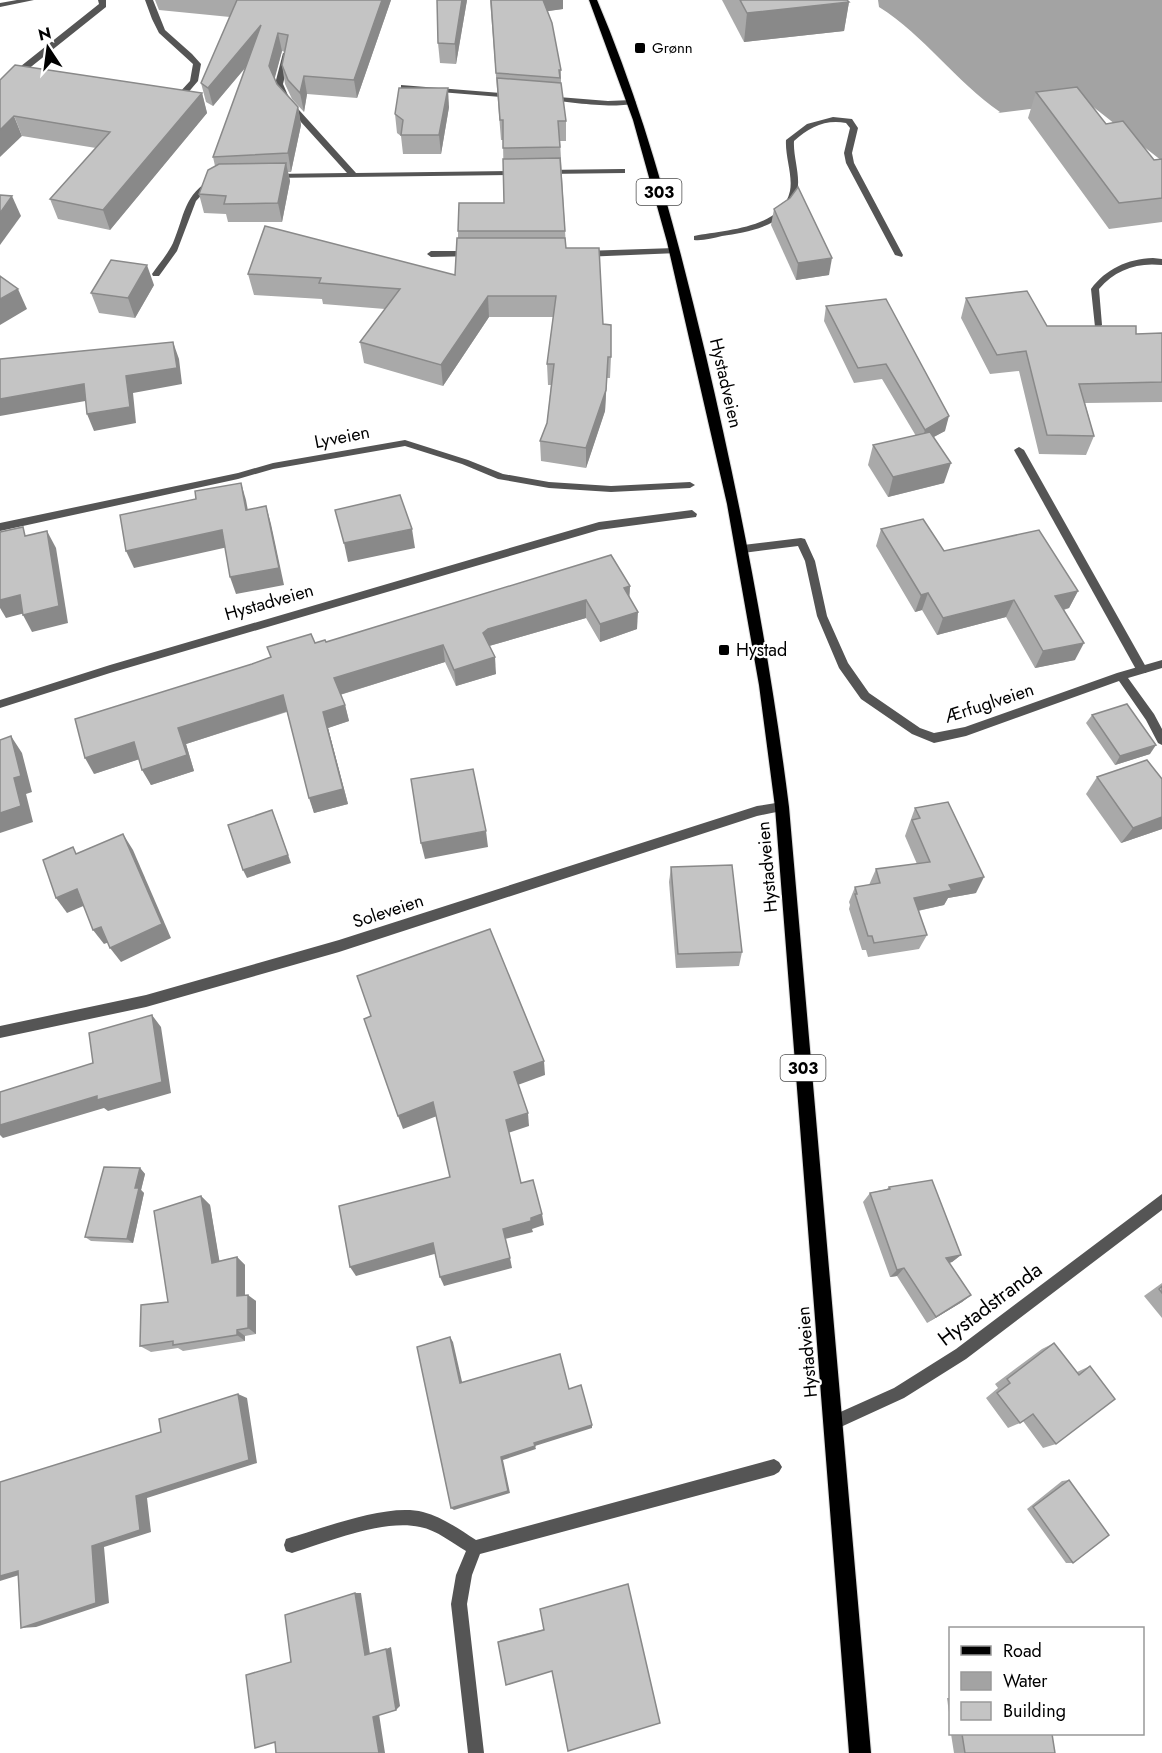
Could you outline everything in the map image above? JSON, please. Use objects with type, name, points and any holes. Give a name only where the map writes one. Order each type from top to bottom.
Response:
[{"type":"main road","name":"Hystadveien","points":[[593,0],[608,33],[632,102],[675,251],[743,549],[763,664],[782,807],[861,1753]]},
{"type":"street","points":[[0,5],[30,0]]},
{"type":"street","points":[[5,83],[103,6],[102,0]]},
{"type":"street","points":[[149,0],[164,34],[188,51],[197,64],[194,81],[183,93]]},
{"type":"street","points":[[286,54],[279,84],[286,101],[354,175]]},
{"type":"street","points":[[404,87],[526,96]]},
{"type":"street","points":[[538,97],[608,103],[632,102]]},
{"type":"street","points":[[697,237],[766,223],[780,214],[792,200],[794,188],[790,140],[812,124],[841,119],[849,121],[854,128],[848,153],[850,163],[899,255]]},
{"type":"street","points":[[263,176],[622,171]]},
{"type":"street","points":[[156,274],[174,250],[189,203],[201,188],[222,178]]},
{"type":"street","points":[[579,254],[675,251]]},
{"type":"street","points":[[431,254],[483,255]]},
{"type":"street","points":[[1098,325],[1095,289],[1102,279],[1133,263],[1162,262]]},
{"type":"street","name":"Lyveien","points":[[0,527],[238,476],[273,466],[405,443],[465,462],[501,477],[549,485],[611,489],[690,485]]},
{"type":"street","points":[[1019,450],[1142,670]]},
{"type":"street","name":"Hystadveien","points":[[0,704],[110,669],[599,526],[692,514]]},
{"type":"street","name":"Ærfuglveien","points":[[743,549],[801,542],[810,561],[822,616],[843,665],[865,696],[916,731],[934,738],[966,731],[1121,676],[1162,664]]},
{"type":"street","points":[[1121,676],[1150,717],[1162,740]]},
{"type":"street","name":"Soleveien","points":[[0,1032],[180,992],[404,925],[496,893],[671,840],[757,811],[782,807]]},
{"type":"street","name":"Hystadstranda","points":[[832,1423],[899,1393],[961,1354],[1162,1201]]},
{"type":"street","points":[[292,1545],[391,1519],[419,1519],[436,1525],[474,1548],[774,1467]]},
{"type":"street","points":[[474,1548],[464,1575],[459,1604],[476,1753]]},
{"type":"water","points":[[878,0],[1162,0],[1162,161],[1087,102],[998,113],[1000,112],[969,87],[911,31],[879,7]]},
{"type":"building","points":[[237,0],[382,0],[354,80],[304,76],[300,93],[288,80],[282,65],[288,35],[278,33],[269,66],[277,84],[298,107],[288,153],[213,157],[261,25],[208,88],[201,83]]},
{"type":"building","points":[[437,0],[462,0],[455,44],[438,43]]},
{"type":"building","points":[[491,0],[543,0],[552,23],[561,70],[559,70],[560,78],[496,73]]},
{"type":"building","points":[[740,0],[847,0],[849,2],[747,13]]},
{"type":"building","points":[[15,65],[202,93],[103,210],[50,199],[110,132],[14,116],[0,130],[0,80]]},
{"type":"building","points":[[497,78],[561,83],[566,121],[558,121],[560,147],[503,148],[503,120],[500,120]]},
{"type":"building","points":[[1077,87],[1106,124],[1123,121],[1154,160],[1162,159],[1162,198],[1119,203],[1036,92]]},
{"type":"building","points":[[399,88],[448,88],[439,135],[401,135],[403,120],[395,114]]},
{"type":"building","points":[[560,158],[565,231],[458,231],[459,203],[504,203],[503,159]]},
{"type":"building","points":[[286,163],[278,203],[224,204],[226,196],[199,194],[208,170],[219,164]]},
{"type":"building","points":[[798,187],[832,258],[798,263],[774,209],[790,198]]},
{"type":"building","points":[[0,195],[12,196],[0,213]]},
{"type":"building","points":[[265,226],[455,275],[457,238],[565,238],[566,248],[599,248],[603,324],[611,325],[611,357],[608,357],[606,390],[586,448],[540,441],[547,423],[554,364],[547,364],[556,296],[488,296],[441,365],[360,342],[400,289],[319,283],[321,278],[248,274]]},
{"type":"building","points":[[111,260],[147,265],[128,298],[91,293]]},
{"type":"building","points":[[0,276],[18,289],[0,299]]},
{"type":"building","points":[[1027,291],[1047,326],[1136,326],[1136,334],[1162,333],[1162,382],[1079,384],[1094,436],[1047,435],[1026,351],[997,355],[966,298]]},
{"type":"building","points":[[886,299],[949,416],[925,430],[886,364],[858,368],[826,306]]},
{"type":"building","points":[[173,342],[177,368],[126,376],[130,407],[87,414],[84,384],[0,399],[0,359]]},
{"type":"building","points":[[930,432],[951,463],[893,477],[873,445]]},
{"type":"building","points":[[241,483],[246,510],[266,506],[279,568],[230,577],[222,530],[126,551],[120,515],[196,499],[195,491]]},
{"type":"building","points":[[400,495],[412,529],[344,543],[335,510]]},
{"type":"building","points":[[923,519],[944,551],[1039,530],[1078,591],[1055,596],[1084,643],[1043,651],[1014,600],[943,618],[928,593],[921,595],[881,529]]},
{"type":"building","points":[[23,527],[25,536],[47,531],[59,606],[23,615],[20,595],[0,600],[0,532]]},
{"type":"building","points":[[611,555],[630,586],[624,588],[638,612],[600,624],[586,600],[488,629],[483,633],[495,657],[454,670],[443,645],[334,678],[345,705],[323,712],[343,789],[309,798],[283,695],[178,728],[187,755],[142,770],[134,742],[85,758],[75,719],[271,657],[267,647],[311,634],[315,643],[325,640],[326,642]]},
{"type":"building","points":[[1127,704],[1156,745],[1120,756],[1092,715]]},
{"type":"building","points":[[11,736],[21,776],[14,778],[21,806],[0,813],[0,740]]},
{"type":"building","points":[[1147,760],[1162,779],[1162,817],[1133,828],[1097,777]]},
{"type":"building","points":[[473,769],[486,831],[421,843],[411,779]]},
{"type":"building","points":[[948,802],[984,877],[949,885],[952,890],[914,898],[927,935],[874,943],[872,936],[868,936],[855,887],[880,883],[876,869],[930,862],[912,820],[920,818],[915,808]]},
{"type":"building","points":[[272,810],[288,855],[243,870],[228,825]]},
{"type":"building","points":[[123,834],[162,924],[110,948],[101,927],[93,930],[77,889],[56,898],[43,860],[73,847],[76,854]]},
{"type":"building","points":[[732,865],[742,952],[678,954],[671,867]]},
{"type":"building","points":[[490,929],[544,1061],[514,1072],[528,1113],[506,1120],[521,1183],[533,1180],[542,1214],[531,1218],[531,1221],[503,1229],[510,1258],[440,1277],[433,1243],[350,1267],[339,1206],[450,1177],[433,1102],[398,1116],[364,1019],[371,1016],[357,976]]},
{"type":"building","points":[[152,1015],[162,1082],[97,1100],[97,1096],[0,1125],[0,1092],[93,1063],[89,1033]]},
{"type":"building","points":[[104,1167],[140,1168],[135,1188],[139,1188],[127,1239],[85,1237]]},
{"type":"building","points":[[932,1180],[961,1255],[946,1258],[971,1295],[936,1317],[904,1268],[897,1270],[870,1193],[890,1189],[889,1187]]},
{"type":"building","points":[[201,1196],[212,1263],[237,1257],[237,1296],[248,1295],[248,1328],[237,1330],[237,1335],[173,1345],[173,1341],[140,1346],[141,1305],[168,1302],[154,1211]]},
{"type":"building","points":[[450,1337],[460,1383],[560,1354],[569,1389],[581,1385],[592,1425],[534,1443],[535,1446],[501,1457],[508,1491],[451,1508],[417,1347]]},
{"type":"building","points":[[1054,1343],[1079,1375],[1090,1366],[1115,1399],[1056,1444],[1033,1414],[1020,1423],[997,1393],[1010,1383],[1007,1379]]},
{"type":"building","points":[[238,1394],[249,1460],[136,1496],[140,1530],[92,1546],[96,1603],[21,1628],[18,1571],[0,1576],[0,1482],[161,1432],[159,1419]]},
{"type":"building","points":[[1069,1480],[1109,1535],[1073,1563],[1033,1507]]},
{"type":"building","points":[[628,1584],[660,1723],[568,1751],[552,1671],[506,1685],[498,1642],[544,1630],[540,1609]]},
{"type":"building","points":[[355,1593],[365,1655],[386,1649],[396,1710],[373,1717],[379,1753],[276,1753],[275,1742],[255,1748],[246,1675],[291,1662],[285,1615]]},
{"type":"building","points":[[962,1735],[1052,1735],[1055,1753],[965,1753]]},
{"type":"place","name":"Grønn","points":[[640,48]]},
{"type":"place","name":"Hystad","points":[[724,650]]}]
